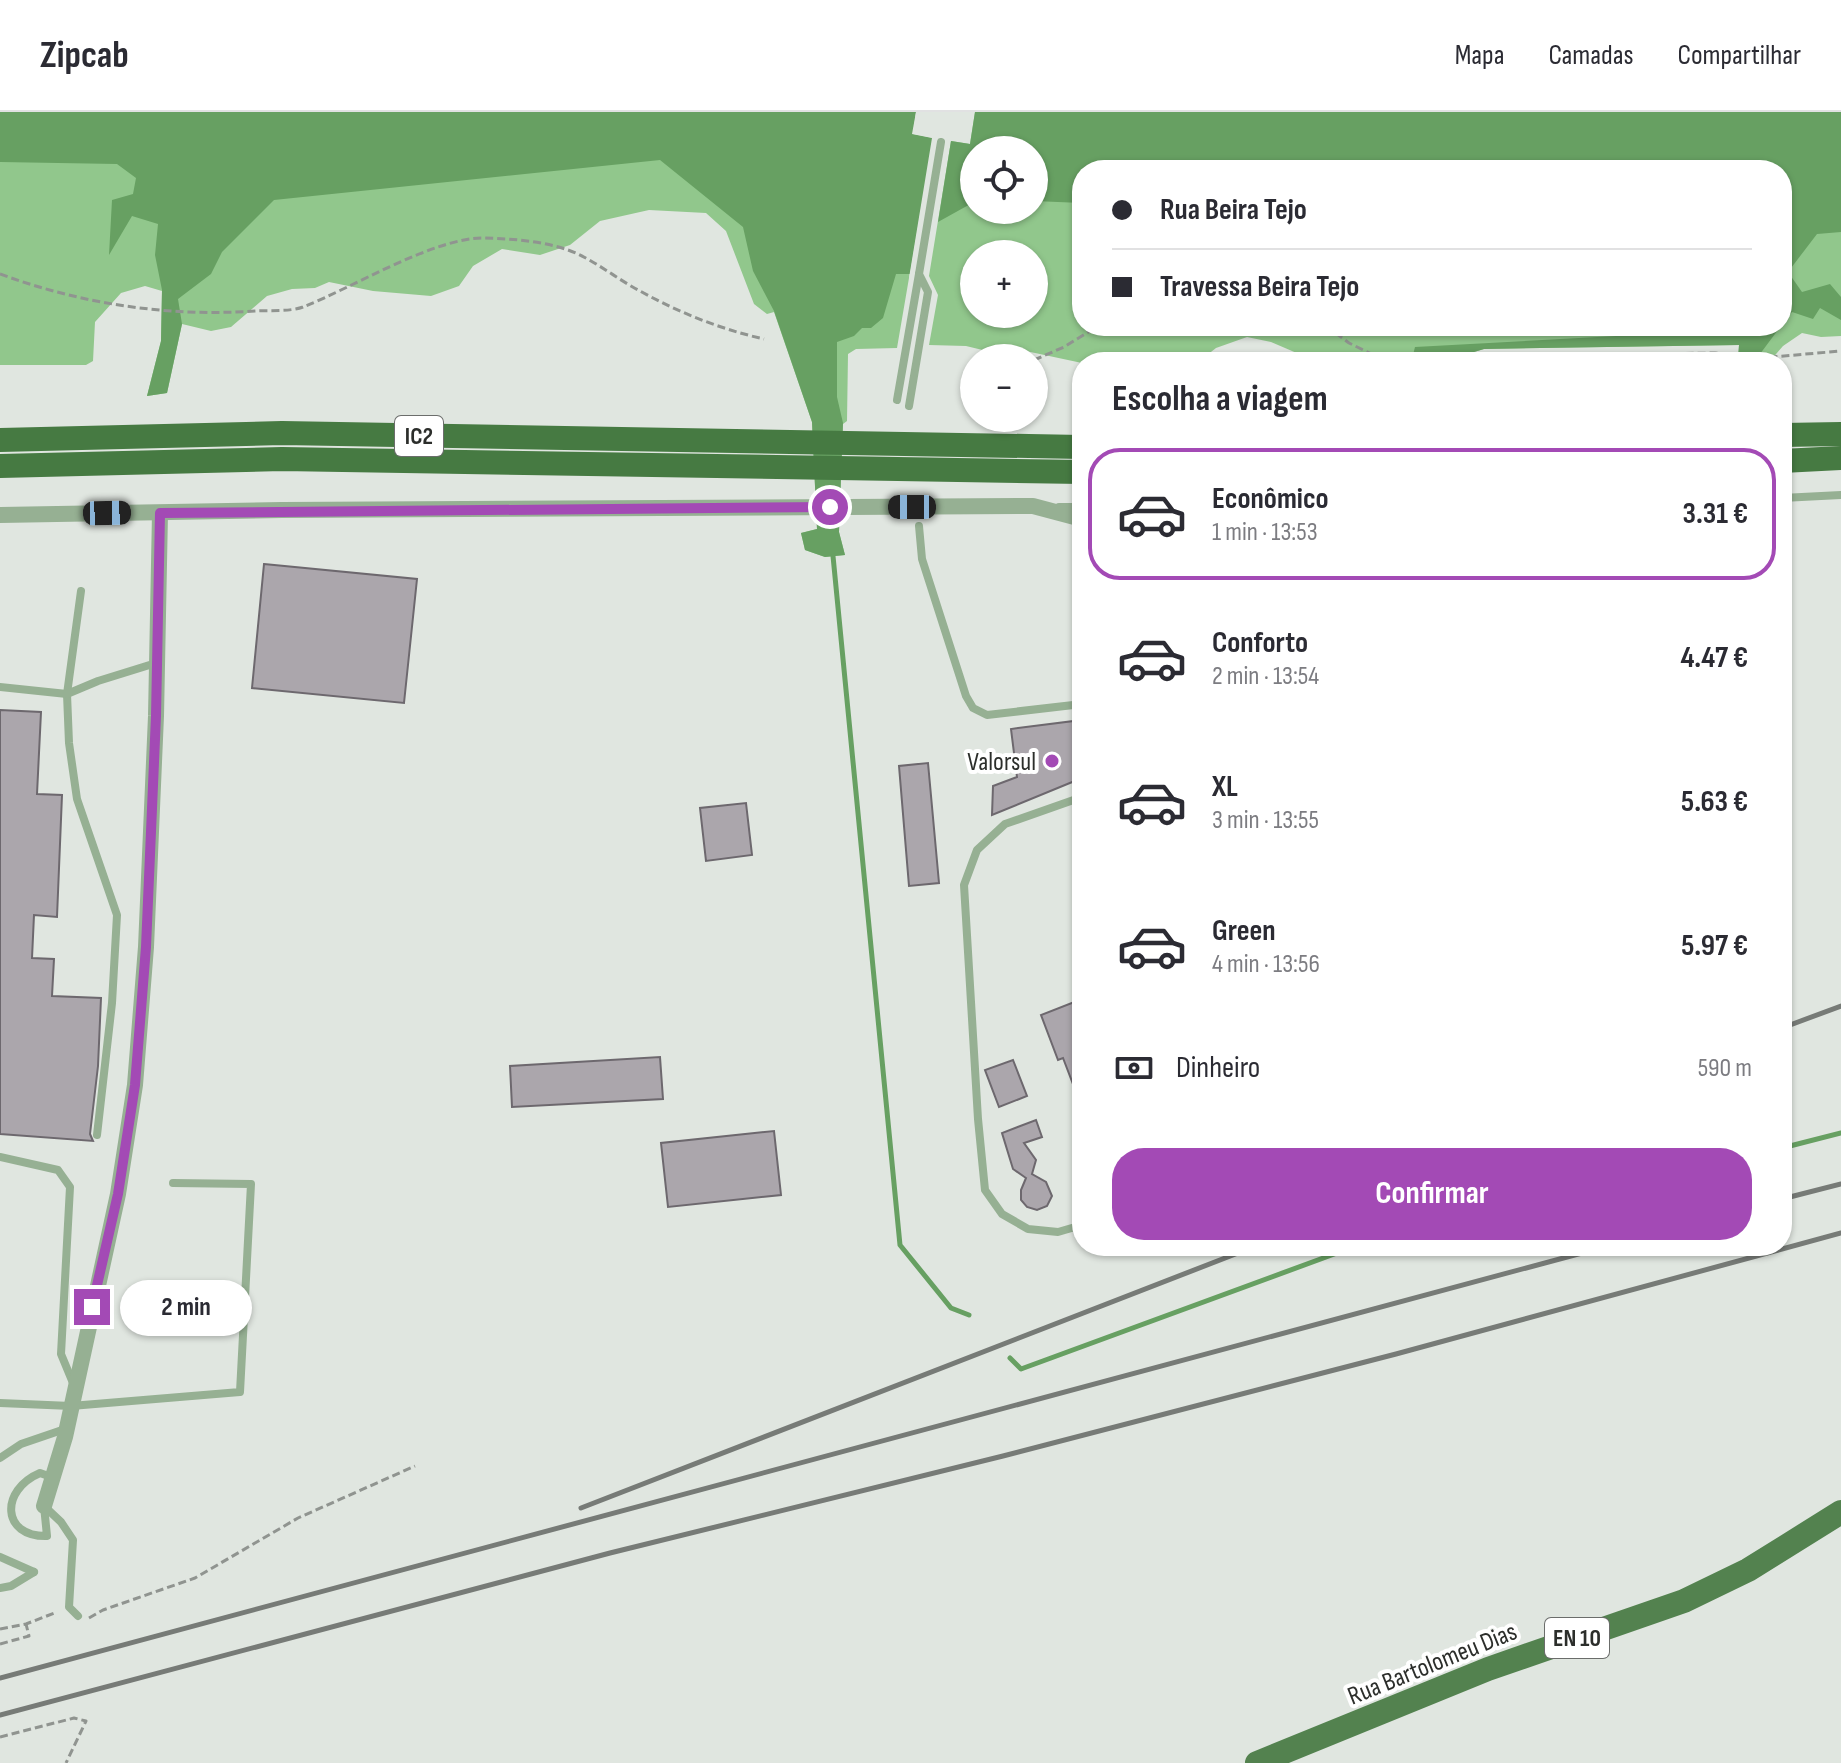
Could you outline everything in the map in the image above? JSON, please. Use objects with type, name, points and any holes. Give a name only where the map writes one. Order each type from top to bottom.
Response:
[{"type":"highway","name":"IC2","points":[[0,440],[282,433],[1072,447]]},
{"type":"highway","points":[[0,434],[42,439]]},
{"type":"highway","points":[[1792,435],[1841,434]]},
{"type":"highway","points":[[1792,460],[1841,458]]},
{"type":"highway","name":"IC2","points":[[0,466],[282,459],[1072,472]]},
{"type":"main road","name":"Rua Bartolomeu Dias","points":[[1257,1763],[1488,1669],[1684,1601],[1748,1570],[1841,1512]]},
{"type":"street","points":[[0,515],[1033,506],[1072,514]]},
{"type":"street","points":[[44,1506],[66,1428],[118,1194],[135,1085],[146,947],[160,513]]},
{"type":"lane","points":[[897,400],[941,142]]},
{"type":"lane","points":[[909,406],[928,292],[919,274]]},
{"type":"lane","points":[[1792,497],[1841,495]]},
{"type":"lane","points":[[919,526],[922,559],[966,696],[973,708],[987,715],[1072,705]]},
{"type":"lane","points":[[81,591],[67,694],[69,743],[77,799],[117,915],[112,1003],[97,1135]]},
{"type":"lane","points":[[0,687],[67,694],[157,663]]},
{"type":"lane","points":[[1072,801],[1005,824],[977,850],[964,885],[985,1190],[1002,1214],[1028,1229],[1058,1232],[1072,1228]]},
{"type":"lane","points":[[0,1157],[58,1170],[70,1187],[61,1354],[75,1387]]},
{"type":"lane","points":[[0,1403],[71,1406],[240,1392],[251,1184],[173,1183]]},
{"type":"lane","points":[[0,1458],[21,1444],[66,1428]]},
{"type":"lane","points":[[44,1506],[47,1536],[31,1536],[17,1527],[9,1509],[11,1492],[25,1478],[40,1473],[54,1478]]},
{"type":"lane","points":[[44,1506],[61,1522],[73,1540],[69,1607],[78,1616]]},
{"type":"lane","points":[[0,1557],[34,1572],[11,1586],[0,1588]]},
{"type":"path","points":[[0,274],[42,290],[108,306],[224,314],[299,308],[438,248],[478,238],[513,239],[545,244],[577,254],[641,292],[693,317],[727,331],[764,339]]},
{"type":"path","points":[[1048,354],[1082,336]]},
{"type":"path","points":[[1340,336],[1367,352]]},
{"type":"path","points":[[1792,355],[1841,351]]},
{"type":"path","points":[[78,1616],[83,1622],[103,1610],[195,1578],[298,1518],[415,1466]]},
{"type":"path","points":[[0,1629],[26,1624],[69,1607]]},
{"type":"path","points":[[0,1644],[29,1636],[26,1624]]},
{"type":"path","points":[[0,1737],[74,1718],[86,1721],[66,1763]]},
{"type":"shaded area","points":[[0,112],[900,112],[915,118],[913,134],[933,138],[897,348],[856,349],[848,354],[839,532],[845,555],[825,557],[805,550],[801,533],[817,529],[812,422],[774,312],[767,314],[754,304],[726,231],[706,213],[649,210],[600,221],[570,245],[540,255],[502,249],[473,266],[459,286],[431,296],[373,291],[329,282],[315,288],[292,289],[267,296],[231,327],[211,331],[182,324],[167,393],[147,396],[161,341],[162,291],[145,286],[121,293],[95,322],[93,361],[86,365],[0,365]]},
{"type":"shaded area","points":[[0,112],[916,112],[913,134],[933,138],[910,274],[896,274],[883,318],[871,328],[862,328],[854,336],[837,342],[837,397],[843,423],[839,532],[845,555],[825,557],[805,550],[801,533],[817,529],[812,422],[774,311],[753,271],[743,227],[660,160],[274,200],[222,252],[211,274],[178,299],[182,324],[167,393],[147,396],[161,341],[162,290],[155,255],[158,224],[132,216],[109,255],[112,200],[133,194],[136,178],[117,164],[0,162]]},
{"type":"shaded area","points":[[975,112],[1361,112],[1841,143],[1841,336],[1821,337],[1802,333],[1778,352],[1738,352],[1739,345],[1484,349],[1474,352],[1294,352],[1271,342],[1247,337],[1211,352],[1072,352],[1072,361],[1048,356],[1048,344],[929,345],[938,295],[929,276],[951,141],[960,142],[960,224],[1048,224],[1048,136],[971,136]]},
{"type":"shaded area","points":[[975,112],[1841,112],[1841,232],[1817,234],[1792,267],[1792,160],[1072,160],[1072,203],[1048,202],[1048,136],[971,136]]},
{"type":"shaded area","points":[[951,141],[960,142],[960,210],[938,222]]},
{"type":"shaded area","points":[[1792,278],[1802,292],[1830,284],[1841,297],[1841,320],[1820,308],[1813,319],[1792,312]]},
{"type":"shaded area","points":[[1616,336],[1774,336],[1762,352],[1738,352],[1739,345],[1484,349],[1474,352],[1414,352],[1415,347]]},
{"type":"pier","points":[[916,112],[920,112],[917,131],[934,134],[937,138],[914,274],[909,278],[932,138],[912,134]]},
{"type":"building","points":[[264,564],[417,579],[404,703],[252,688]]},
{"type":"building","points":[[0,710],[41,712],[37,794],[62,795],[57,917],[34,915],[32,958],[54,959],[52,996],[101,998],[98,1066],[90,1134],[93,1141],[0,1134]]},
{"type":"building","points":[[1072,721],[1072,782],[992,815],[993,786],[1017,777],[1011,729]]},
{"type":"building","points":[[928,763],[939,883],[909,886],[899,766]]},
{"type":"building","points":[[746,803],[752,855],[706,861],[700,808]]},
{"type":"building","points":[[1072,1003],[1072,1082],[1063,1058],[1058,1060],[1041,1015]]},
{"type":"building","points":[[660,1057],[663,1099],[512,1107],[510,1066]]},
{"type":"building","points":[[1013,1060],[1027,1096],[999,1107],[985,1070]]},
{"type":"building","points":[[1036,1120],[1042,1137],[1024,1143],[1036,1160],[1032,1174],[1046,1182],[1052,1196],[1047,1206],[1037,1210],[1027,1207],[1021,1200],[1026,1178],[1013,1169],[1002,1133]]},
{"type":"building","points":[[774,1131],[781,1195],[668,1207],[661,1143]]},
{"type":"waterway","points":[[833,556],[900,1245],[951,1308],[969,1315]]},
{"type":"waterway","points":[[1792,1145],[1841,1133]]},
{"type":"waterway","points":[[1010,1358],[1021,1369],[1329,1256]]},
{"type":"railway","points":[[1792,1024],[1841,1006]]},
{"type":"railway","points":[[1792,1196],[1841,1184]]},
{"type":"railway","points":[[1792,1246],[1841,1233]]},
{"type":"railway","points":[[581,1508],[1230,1256]]},
{"type":"railway","points":[[0,1678],[1571,1256]]},
{"type":"railway","points":[[0,1715],[610,1553],[1003,1456],[1396,1354],[1756,1256]]},
{"type":"place","name":"Valorsul","points":[[1052,761]]},
{"type":"route","points":[[92,1307],[118,1194],[135,1085],[146,947],[156,716],[160,513],[830,507]]}]
